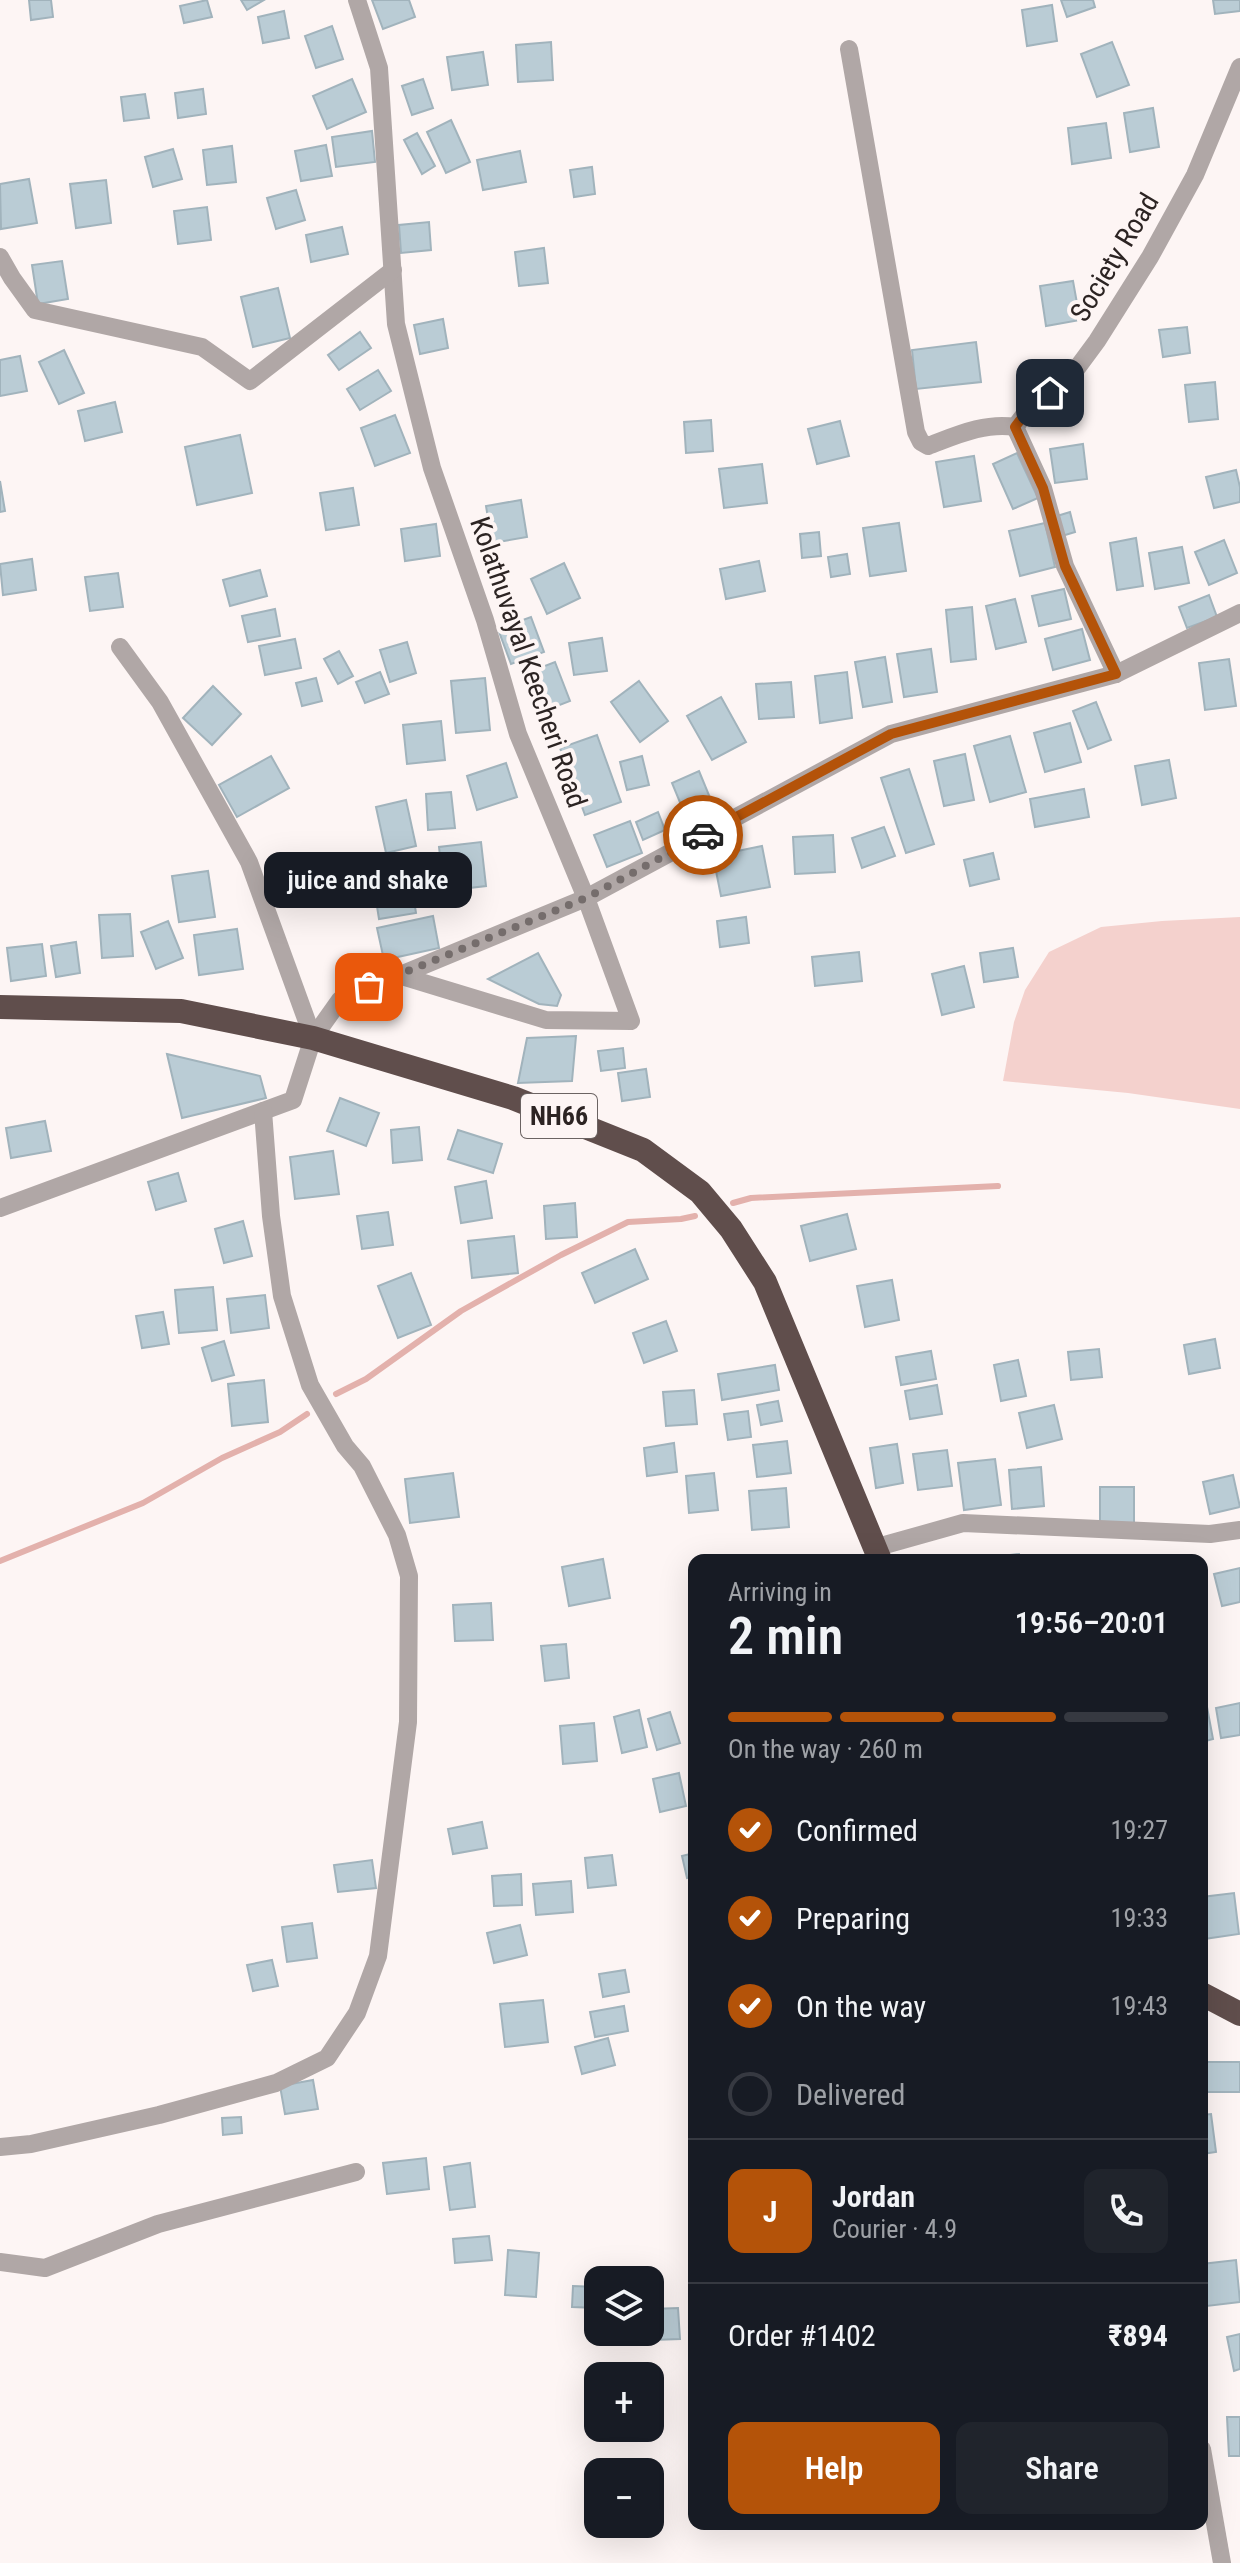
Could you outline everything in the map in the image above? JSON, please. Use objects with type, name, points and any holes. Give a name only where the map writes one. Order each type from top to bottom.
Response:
[{"type":"highway","name":"NH66","points":[[0,1007],[181,1011],[313,1038],[513,1098],[643,1150],[700,1192],[731,1229],[765,1282],[877,1554]]},
{"type":"highway","points":[[1208,1997],[1240,2014]]},
{"type":"street","name":"Kolathuvayal Keecheri Road","points":[[357,0],[379,68],[396,324],[432,468],[485,620],[518,734],[586,898],[631,1021],[546,1020],[398,975]]},
{"type":"street","points":[[849,49],[916,432],[921,442],[928,446],[973,430],[1002,425],[1015,427],[1043,488],[1065,566],[1116,674]]},
{"type":"street","name":"Society Road","points":[[1015,427],[1034,402],[1066,383],[1105,329],[1150,257],[1195,175],[1240,67]]},
{"type":"street","points":[[0,257],[35,310],[202,347],[250,381],[393,270]]},
{"type":"street","points":[[370,287],[396,324]]},
{"type":"street","points":[[0,1208],[293,1100],[313,1038],[340,1000],[586,898],[891,734],[1116,674],[1240,613]]},
{"type":"street","points":[[120,647],[160,702],[249,862],[313,1038]]},
{"type":"street","points":[[0,2147],[31,2144],[228,2097],[276,2083],[327,2058],[357,2013],[378,1956],[408,1722],[409,1576],[397,1535],[362,1466],[345,1446],[310,1385],[282,1296],[271,1216],[263,1111]]},
{"type":"street","points":[[877,1554],[963,1523],[1210,1534],[1240,1530]]},
{"type":"street","points":[[0,2262],[45,2268],[158,2224],[356,2172]]},
{"type":"street","points":[[1208,2483],[1222,2563]]},
{"type":"shaded area","points":[[1240,917],[1240,1109],[1128,1093],[1003,1081],[1014,1022],[1025,990],[1049,952],[1101,927]]},
{"type":"building","points":[[29,0],[51,0],[53,17],[31,20]]},
{"type":"building","points":[[207,0],[212,17],[184,23],[180,6]]},
{"type":"building","points":[[241,0],[264,0],[247,10]]},
{"type":"building","points":[[372,0],[409,0],[415,17],[383,29]]},
{"type":"building","points":[[1061,0],[1093,0],[1095,7],[1067,17]]},
{"type":"building","points":[[1213,0],[1240,0],[1240,11],[1215,14]]},
{"type":"building","points":[[1052,5],[1057,41],[1027,46],[1022,10]]},
{"type":"building","points":[[284,11],[289,38],[263,43],[258,17]]},
{"type":"building","points":[[332,26],[343,59],[316,68],[305,36]]},
{"type":"building","points":[[551,42],[553,80],[518,82],[516,45]]},
{"type":"building","points":[[1112,42],[1129,85],[1097,97],[1081,54]]},
{"type":"building","points":[[483,52],[488,85],[452,90],[447,57]]},
{"type":"building","points":[[352,79],[366,112],[327,129],[313,96]]},
{"type":"building","points":[[423,79],[433,108],[412,115],[402,86]]},
{"type":"building","points":[[203,89],[206,114],[178,118],[175,93]]},
{"type":"building","points":[[145,94],[149,118],[124,121],[121,97]]},
{"type":"building","points":[[1153,108],[1159,147],[1130,152],[1124,113]]},
{"type":"building","points":[[451,120],[470,162],[446,173],[427,132]]},
{"type":"building","points":[[1106,123],[1111,158],[1072,164],[1068,128]]},
{"type":"building","points":[[372,131],[375,162],[336,167],[332,137]]},
{"type":"building","points":[[417,133],[435,166],[422,174],[404,140]]},
{"type":"building","points":[[326,145],[332,176],[301,181],[295,151]]},
{"type":"building","points":[[232,146],[236,182],[207,185],[203,150]]},
{"type":"building","points":[[173,149],[182,179],[153,187],[145,157]]},
{"type":"building","points":[[520,151],[526,182],[483,190],[477,160]]},
{"type":"building","points":[[592,167],[595,194],[574,197],[570,170]]},
{"type":"building","points":[[29,179],[37,223],[1,229],[0,184]]},
{"type":"building","points":[[106,180],[111,223],[76,228],[70,184]]},
{"type":"building","points":[[296,190],[305,220],[276,229],[267,198]]},
{"type":"building","points":[[207,207],[211,240],[178,244],[174,211]]},
{"type":"building","points":[[429,222],[431,250],[401,253],[399,225]]},
{"type":"building","points":[[342,227],[348,254],[311,262],[306,235]]},
{"type":"building","points":[[544,248],[548,283],[519,286],[515,252]]},
{"type":"building","points":[[62,261],[68,299],[38,304],[32,265]]},
{"type":"building","points":[[1073,281],[1080,320],[1046,326],[1040,286]]},
{"type":"building","points":[[278,288],[290,338],[253,347],[241,297]]},
{"type":"building","points":[[443,319],[448,348],[420,354],[414,325]]},
{"type":"building","points":[[1187,327],[1190,353],[1163,357],[1159,330]]},
{"type":"building","points":[[360,332],[371,348],[339,370],[328,355]]},
{"type":"building","points":[[976,342],[981,382],[916,389],[912,350]]},
{"type":"building","points":[[64,350],[84,393],[59,404],[39,362]]},
{"type":"building","points":[[20,356],[27,391],[0,396],[0,360]]},
{"type":"building","points":[[378,370],[391,391],[360,410],[347,389]]},
{"type":"building","points":[[1215,382],[1218,419],[1189,422],[1185,385]]},
{"type":"building","points":[[115,402],[122,432],[85,441],[78,411]]},
{"type":"building","points":[[395,415],[410,453],[375,466],[361,428]]},
{"type":"building","points":[[711,420],[713,451],[686,453],[684,422]]},
{"type":"building","points":[[840,421],[849,456],[817,464],[808,429]]},
{"type":"building","points":[[240,435],[252,493],[197,505],[185,447]]},
{"type":"building","points":[[1083,444],[1087,479],[1055,483],[1050,449]]},
{"type":"building","points":[[1017,453],[1038,498],[1013,509],[993,464]]},
{"type":"building","points":[[974,456],[981,501],[944,507],[936,462]]},
{"type":"building","points":[[762,464],[767,503],[724,508],[719,469]]},
{"type":"building","points":[[1236,470],[1240,502],[1214,508],[1206,477]]},
{"type":"building","points":[[0,481],[5,511],[0,512]]},
{"type":"building","points":[[353,488],[359,525],[326,530],[320,493]]},
{"type":"building","points":[[521,500],[527,537],[492,543],[486,506]]},
{"type":"building","points":[[1070,512],[1075,532],[1062,536],[1057,516]]},
{"type":"building","points":[[899,523],[906,571],[870,576],[863,528]]},
{"type":"building","points":[[1045,523],[1055,567],[1020,576],[1009,531]]},
{"type":"building","points":[[436,524],[440,556],[405,561],[401,529]]},
{"type":"building","points":[[819,532],[821,556],[802,558],[800,534]]},
{"type":"building","points":[[1136,538],[1143,586],[1117,590],[1110,543]]},
{"type":"building","points":[[1224,540],[1237,573],[1209,585],[1195,552]]},
{"type":"building","points":[[1182,547],[1189,583],[1155,589],[1149,553]]},
{"type":"building","points":[[847,554],[850,574],[831,577],[828,557]]},
{"type":"building","points":[[32,559],[36,590],[3,595],[0,564]]},
{"type":"building","points":[[759,561],[765,591],[726,599],[720,569]]},
{"type":"building","points":[[564,563],[580,598],[547,614],[531,579]]},
{"type":"building","points":[[260,570],[267,596],[230,606],[223,580]]},
{"type":"building","points":[[118,573],[123,607],[90,611],[85,577]]},
{"type":"building","points":[[1064,589],[1071,619],[1039,626],[1032,596]]},
{"type":"building","points":[[1209,595],[1217,617],[1187,628],[1179,607]]},
{"type":"building","points":[[1015,599],[1026,642],[996,649],[986,606]]},
{"type":"building","points":[[972,607],[976,659],[951,662],[946,610]]},
{"type":"building","points":[[275,609],[280,636],[248,642],[242,616]]},
{"type":"building","points":[[531,617],[544,652],[511,664],[498,629]]},
{"type":"building","points":[[1082,629],[1090,660],[1053,670],[1045,639]]},
{"type":"building","points":[[602,638],[607,671],[574,675],[569,643]]},
{"type":"building","points":[[295,639],[301,668],[265,675],[259,646]]},
{"type":"building","points":[[407,642],[416,673],[390,682],[380,650]]},
{"type":"building","points":[[931,649],[937,692],[904,697],[897,654]]},
{"type":"building","points":[[339,651],[353,676],[338,684],[324,659]]},
{"type":"building","points":[[885,657],[892,702],[863,707],[855,662]]},
{"type":"building","points":[[1229,659],[1236,706],[1205,710],[1199,663]]},
{"type":"building","points":[[555,662],[570,701],[539,713],[524,674]]},
{"type":"building","points":[[380,672],[389,694],[365,703],[356,682]]},
{"type":"building","points":[[847,672],[852,718],[820,723],[815,676]]},
{"type":"building","points":[[316,678],[322,701],[302,706],[296,683]]},
{"type":"building","points":[[485,678],[490,730],[456,733],[451,681]]},
{"type":"building","points":[[639,681],[668,721],[640,742],[611,702]]},
{"type":"building","points":[[791,682],[794,717],[759,719],[756,684]]},
{"type":"building","points":[[213,686],[241,714],[212,745],[183,718]]},
{"type":"building","points":[[721,697],[746,742],[712,760],[687,716]]},
{"type":"building","points":[[1096,702],[1111,740],[1088,749],[1073,711]]},
{"type":"building","points":[[441,721],[445,760],[407,764],[403,725]]},
{"type":"building","points":[[1070,723],[1081,762],[1045,772],[1034,733]]},
{"type":"building","points":[[597,735],[621,802],[585,815],[560,748]]},
{"type":"building","points":[[1010,736],[1026,792],[990,802],[974,746]]},
{"type":"building","points":[[965,754],[974,800],[944,806],[934,761]]},
{"type":"building","points":[[271,756],[289,788],[237,817],[219,785]]},
{"type":"building","points":[[642,756],[649,785],[627,790],[620,762]]},
{"type":"building","points":[[1169,760],[1176,798],[1142,805],[1135,766]]},
{"type":"building","points":[[506,763],[517,797],[477,810],[467,776]]},
{"type":"building","points":[[909,769],[934,844],[906,853],[881,778]]},
{"type":"building","points":[[699,771],[713,805],[686,817],[672,783]]},
{"type":"building","points":[[1084,789],[1089,817],[1035,827],[1030,799]]},
{"type":"building","points":[[451,792],[455,828],[428,830],[426,794]]},
{"type":"building","points":[[406,800],[416,846],[386,853],[376,807]]},
{"type":"building","points":[[658,812],[665,830],[643,840],[636,822]]},
{"type":"building","points":[[630,821],[642,853],[607,867],[594,835]]},
{"type":"building","points":[[884,827],[895,856],[862,868],[852,838]]},
{"type":"building","points":[[833,835],[835,872],[795,874],[793,837]]},
{"type":"building","points":[[481,842],[486,886],[444,891],[439,847]]},
{"type":"building","points":[[762,846],[770,887],[721,896],[713,856]]},
{"type":"building","points":[[993,853],[999,879],[970,886],[964,860]]},
{"type":"building","points":[[304,868],[309,900],[272,904],[268,873]]},
{"type":"building","points":[[208,871],[215,917],[179,922],[172,876]]},
{"type":"building","points":[[410,875],[416,913],[379,919],[373,881]]},
{"type":"building","points":[[130,914],[133,956],[102,958],[99,915]]},
{"type":"building","points":[[433,916],[439,948],[384,960],[377,928]]},
{"type":"building","points":[[746,917],[749,943],[720,947],[717,921]]},
{"type":"building","points":[[168,921],[183,958],[156,969],[141,932]]},
{"type":"building","points":[[237,929],[243,969],[199,975],[194,935]]},
{"type":"building","points":[[76,942],[80,973],[56,977],[51,946]]},
{"type":"building","points":[[42,944],[46,976],[11,981],[7,948]]},
{"type":"building","points":[[1013,948],[1018,977],[984,982],[980,953]]},
{"type":"building","points":[[859,952],[862,981],[815,986],[812,957]]},
{"type":"building","points":[[538,953],[561,995],[557,1006],[539,1004],[488,979]]},
{"type":"building","points":[[964,966],[974,1007],[942,1015],[932,974]]},
{"type":"building","points":[[576,1036],[572,1081],[518,1083],[527,1038]]},
{"type":"building","points":[[623,1048],[625,1068],[601,1071],[598,1051]]},
{"type":"building","points":[[167,1054],[260,1076],[266,1098],[182,1118]]},
{"type":"building","points":[[646,1069],[650,1097],[622,1101],[618,1073]]},
{"type":"building","points":[[340,1098],[379,1113],[366,1146],[327,1131]]},
{"type":"building","points":[[45,1121],[51,1151],[11,1158],[6,1128]]},
{"type":"building","points":[[419,1127],[422,1160],[393,1163],[391,1130]]},
{"type":"building","points":[[458,1130],[502,1144],[493,1173],[448,1159]]},
{"type":"building","points":[[333,1151],[339,1194],[295,1199],[290,1157]]},
{"type":"building","points":[[178,1173],[186,1201],[156,1210],[148,1182]]},
{"type":"building","points":[[486,1181],[492,1218],[461,1223],[455,1187]]},
{"type":"building","points":[[575,1203],[577,1237],[546,1239],[544,1206]]},
{"type":"building","points":[[388,1212],[393,1245],[362,1249],[357,1216]]},
{"type":"building","points":[[847,1214],[856,1249],[810,1261],[801,1226]]},
{"type":"building","points":[[243,1221],[252,1256],[224,1263],[215,1229]]},
{"type":"building","points":[[514,1236],[518,1273],[472,1278],[468,1241]]},
{"type":"building","points":[[635,1249],[648,1279],[595,1303],[582,1273]]},
{"type":"building","points":[[411,1273],[431,1325],[398,1338],[378,1286]]},
{"type":"building","points":[[892,1280],[899,1320],[865,1327],[857,1286]]},
{"type":"building","points":[[213,1287],[217,1330],[179,1333],[175,1290]]},
{"type":"building","points":[[265,1295],[269,1328],[231,1333],[227,1299]]},
{"type":"building","points":[[163,1312],[169,1344],[142,1348],[136,1316]]},
{"type":"building","points":[[666,1321],[677,1351],[644,1363],[633,1333]]},
{"type":"building","points":[[1215,1339],[1220,1368],[1189,1374],[1184,1345]]},
{"type":"building","points":[[224,1341],[234,1375],[212,1381],[202,1348]]},
{"type":"building","points":[[1099,1349],[1102,1377],[1071,1380],[1068,1352]]},
{"type":"building","points":[[931,1351],[936,1379],[901,1385],[896,1357]]},
{"type":"building","points":[[1018,1360],[1026,1396],[1001,1401],[994,1365]]},
{"type":"building","points":[[775,1365],[779,1390],[722,1400],[718,1374]]},
{"type":"building","points":[[264,1380],[268,1422],[232,1426],[228,1384]]},
{"type":"building","points":[[937,1385],[942,1414],[910,1419],[905,1391]]},
{"type":"building","points":[[694,1390],[697,1424],[666,1426],[663,1392]]},
{"type":"building","points":[[778,1401],[782,1421],[761,1425],[757,1405]]},
{"type":"building","points":[[1054,1405],[1062,1439],[1027,1448],[1019,1413]]},
{"type":"building","points":[[748,1411],[751,1437],[728,1440],[724,1414]]},
{"type":"building","points":[[787,1441],[791,1473],[757,1477],[753,1445]]},
{"type":"building","points":[[674,1443],[677,1472],[647,1476],[644,1448]]},
{"type":"building","points":[[897,1444],[903,1483],[876,1488],[870,1448]]},
{"type":"building","points":[[947,1450],[952,1486],[918,1490],[913,1454]]},
{"type":"building","points":[[995,1459],[1001,1505],[964,1510],[958,1463]]},
{"type":"building","points":[[1041,1467],[1044,1506],[1012,1509],[1009,1470]]},
{"type":"building","points":[[453,1473],[459,1517],[410,1523],[405,1479]]},
{"type":"building","points":[[714,1473],[718,1510],[689,1513],[686,1476]]},
{"type":"building","points":[[1233,1475],[1240,1507],[1210,1514],[1203,1482]]},
{"type":"building","points":[[1100,1487],[1134,1487],[1134,1524],[1100,1525]]},
{"type":"building","points":[[786,1488],[789,1527],[752,1530],[749,1491]]},
{"type":"building","points":[[603,1559],[610,1598],[569,1606],[562,1567]]},
{"type":"building","points":[[1240,1568],[1240,1602],[1222,1606],[1214,1574]]},
{"type":"building","points":[[491,1603],[493,1640],[455,1641],[453,1605]]},
{"type":"building","points":[[566,1644],[569,1678],[545,1681],[541,1646]]},
{"type":"building","points":[[1240,1703],[1240,1735],[1221,1738],[1216,1708]]},
{"type":"building","points":[[639,1710],[647,1747],[622,1753],[614,1717]]},
{"type":"building","points":[[670,1712],[680,1743],[657,1750],[648,1719]]},
{"type":"building","points":[[1208,1712],[1213,1739],[1208,1740]]},
{"type":"building","points":[[594,1723],[597,1761],[563,1764],[560,1726]]},
{"type":"building","points":[[679,1773],[686,1806],[660,1812],[653,1779]]},
{"type":"building","points":[[482,1822],[487,1848],[453,1854],[448,1829]]},
{"type":"building","points":[[688,1854],[687,1878],[682,1856]]},
{"type":"building","points":[[612,1855],[616,1885],[588,1888],[585,1858]]},
{"type":"building","points":[[372,1860],[376,1888],[338,1892],[334,1865]]},
{"type":"building","points":[[521,1874],[522,1905],[494,1906],[492,1876]]},
{"type":"building","points":[[571,1881],[573,1912],[536,1915],[533,1884]]},
{"type":"building","points":[[1234,1893],[1239,1934],[1208,1938],[1208,1896]]},
{"type":"building","points":[[312,1923],[317,1958],[287,1962],[282,1927]]},
{"type":"building","points":[[520,1925],[527,1955],[494,1963],[487,1933]]},
{"type":"building","points":[[272,1960],[278,1986],[253,1991],[247,1965]]},
{"type":"building","points":[[625,1970],[629,1992],[603,1997],[599,1974]]},
{"type":"building","points":[[543,2000],[548,2042],[505,2047],[500,2004]]},
{"type":"building","points":[[624,2006],[628,2031],[595,2037],[590,2012]]},
{"type":"building","points":[[608,2038],[615,2065],[582,2074],[575,2047]]},
{"type":"building","points":[[1208,2062],[1240,2062],[1240,2092],[1208,2092]]},
{"type":"building","points":[[313,2080],[318,2109],[285,2114],[280,2086]]},
{"type":"building","points":[[1208,2114],[1211,2114],[1216,2152],[1208,2153]]},
{"type":"building","points":[[241,2117],[242,2133],[223,2135],[222,2118]]},
{"type":"building","points":[[426,2158],[429,2189],[387,2194],[383,2163]]},
{"type":"building","points":[[470,2163],[475,2207],[450,2210],[444,2167]]},
{"type":"building","points":[[489,2236],[492,2260],[455,2263],[453,2239]]},
{"type":"building","points":[[508,2250],[539,2253],[536,2297],[505,2295]]},
{"type":"building","points":[[1236,2260],[1240,2302],[1208,2306],[1208,2263]]},
{"type":"building","points":[[573,2286],[584,2286],[584,2307],[572,2307]]},
{"type":"building","points":[[678,2308],[680,2339],[664,2340],[664,2309]]},
{"type":"building","points":[[1240,2334],[1240,2369],[1234,2371],[1227,2337]]},
{"type":"building","points":[[1227,2417],[1240,2417],[1240,2456],[1229,2456]]},
{"type":"waterway","points":[[733,1203],[751,1198],[998,1186]]},
{"type":"waterway","points":[[336,1394],[366,1379],[461,1311],[561,1255],[628,1222],[695,1216]]},
{"type":"waterway","points":[[0,1561],[143,1503],[222,1458],[280,1432],[307,1414]]},
{"type":"way so far","points":[[369,987],[586,898],[703,835]]},
{"type":"place","name":"juice and shake","points":[[369,987]]},
{"type":"route","points":[[703,835],[891,734],[1116,674],[1065,566],[1043,488],[1015,427],[1034,402],[1050,393]]}]
